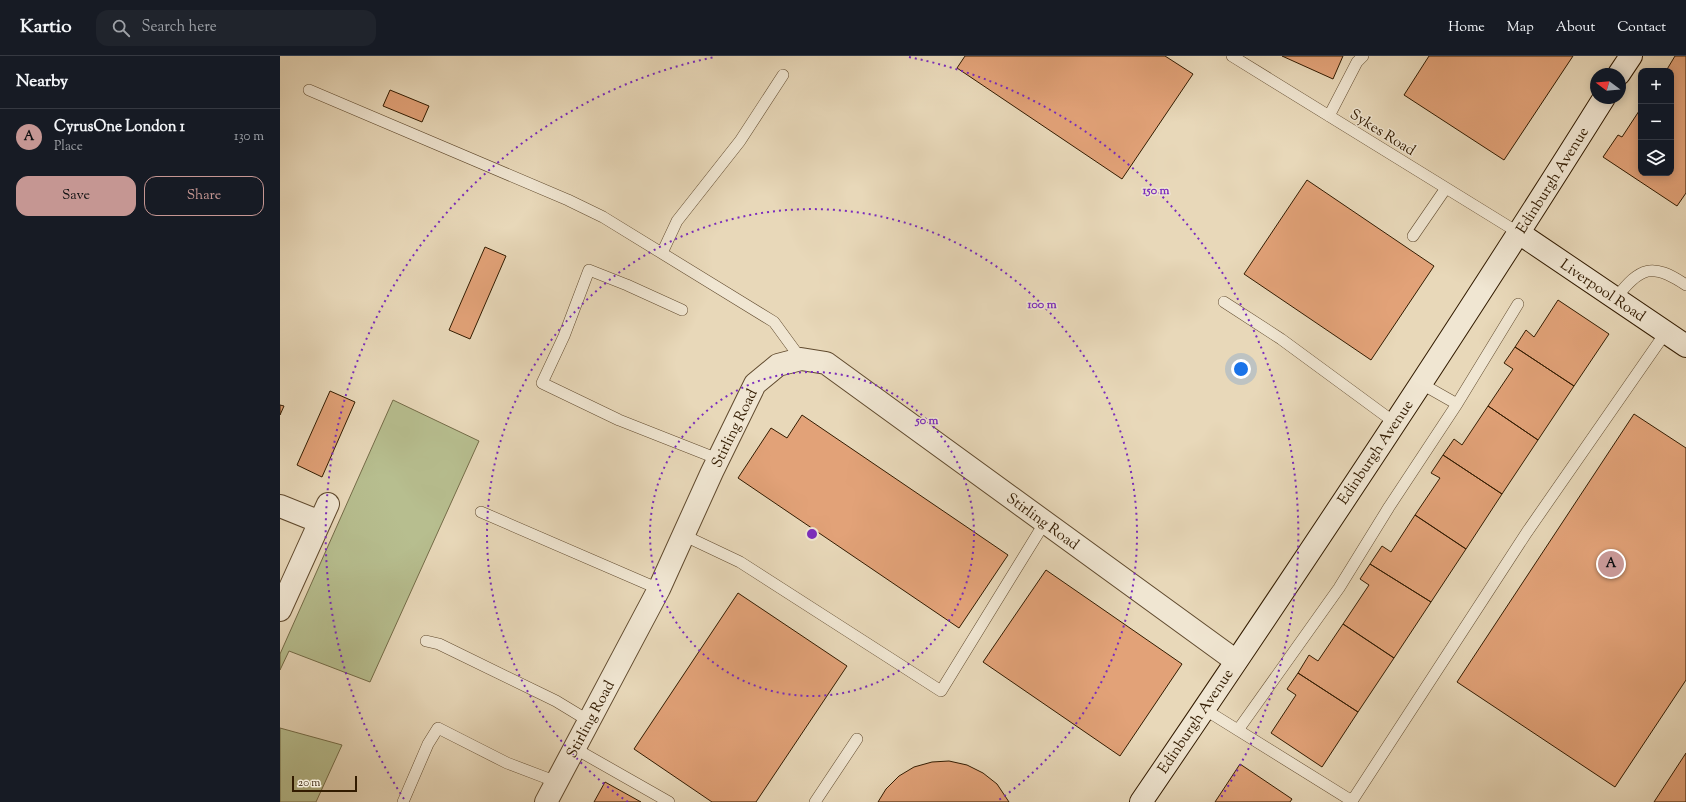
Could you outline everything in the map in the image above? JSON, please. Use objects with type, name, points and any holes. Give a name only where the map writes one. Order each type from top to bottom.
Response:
[{"type":"street","points":[[1623,68],[1631,56]]},
{"type":"street","name":"Edinburgh Avenue","points":[[1141,802],[1519,233],[1600,104]]},
{"type":"street","name":"Liverpool Road","points":[[1519,233],[1686,346]]},
{"type":"street","name":"Stirling Road","points":[[546,802],[558,782],[574,748],[659,589],[718,459],[755,384],[778,365],[801,359],[826,363],[1236,661]]},
{"type":"street","points":[[280,506],[324,513],[280,610]]},
{"type":"lane","name":"Sykes Road","points":[[1232,56],[1519,233]]},
{"type":"lane","points":[[1329,116],[1357,62],[1363,56]]},
{"type":"lane","points":[[662,253],[677,221],[740,140],[783,75]]},
{"type":"lane","points":[[309,90],[568,200],[603,217],[774,322],[801,359]]},
{"type":"lane","points":[[1413,236],[1446,188]]},
{"type":"lane","points":[[682,310],[627,285],[589,270],[564,336],[542,383],[619,420],[718,459]]},
{"type":"lane","points":[[1616,298],[1627,284],[1640,273],[1656,270],[1678,280],[1686,286]]},
{"type":"lane","points":[[1224,302],[1281,339],[1394,422]]},
{"type":"lane","points":[[1238,730],[1339,588],[1389,507],[1457,404],[1518,304]]},
{"type":"lane","points":[[1204,709],[1352,801],[1527,532],[1666,332]]},
{"type":"lane","points":[[1420,383],[1457,404]]},
{"type":"lane","points":[[481,512],[659,589]]},
{"type":"lane","points":[[683,535],[740,562],[941,691],[1045,522]]},
{"type":"lane","points":[[426,641],[439,644],[556,701],[589,721]]},
{"type":"lane","points":[[403,802],[428,744],[438,728],[507,763],[558,782]]},
{"type":"lane","points":[[815,802],[858,738]]},
{"type":"lane","points":[[574,748],[669,802]]},
{"type":"green space","points":[[393,400],[479,441],[370,682],[289,651],[280,670],[280,654]]},
{"type":"green space","points":[[280,728],[342,745],[316,802],[280,802]]},
{"type":"building","points":[[965,56],[1165,56],[1193,74],[1122,179],[957,68]]},
{"type":"building","points":[[1282,56],[1343,56],[1333,79]]},
{"type":"building","points":[[1429,56],[1573,56],[1504,160],[1404,95]]},
{"type":"building","points":[[1675,56],[1686,56],[1686,193],[1677,206],[1603,157],[1618,135],[1622,137],[1638,113],[1638,176],[1674,176],[1674,68],[1668,68]]},
{"type":"building","points":[[390,90],[429,106],[422,122],[383,106]]},
{"type":"building","points":[[1307,180],[1434,266],[1371,360],[1244,274]]},
{"type":"building","points":[[485,247],[506,256],[470,339],[449,330]]},
{"type":"building","points":[[1558,300],[1609,334],[1574,386],[1515,347],[1526,330],[1534,337]]},
{"type":"building","points":[[1515,347],[1574,386],[1538,440],[1488,406],[1513,369],[1504,363]]},
{"type":"building","points":[[330,391],[355,402],[322,477],[297,465]]},
{"type":"building","points":[[280,405],[284,406],[280,415]]},
{"type":"building","points":[[1488,406],[1538,440],[1502,494],[1443,455],[1454,439],[1462,445]]},
{"type":"building","points":[[1634,414],[1686,448],[1686,680],[1615,787],[1457,682]]},
{"type":"building","points":[[802,415],[1008,555],[959,628],[738,478],[771,428],[787,438]]},
{"type":"building","points":[[1443,455],[1502,494],[1466,549],[1415,515],[1440,478],[1431,473]]},
{"type":"building","points":[[1415,515],[1466,549],[1431,602],[1370,564],[1382,546],[1391,552]]},
{"type":"building","points":[[1370,564],[1431,602],[1394,658],[1343,624],[1369,585],[1360,579]]},
{"type":"building","points":[[1046,570],[1182,664],[1120,756],[983,662]]},
{"type":"building","points":[[738,593],[847,666],[756,802],[712,802],[634,749]]},
{"type":"building","points":[[1343,624],[1394,658],[1358,712],[1298,673],[1309,655],[1318,661]]},
{"type":"building","points":[[1298,673],[1358,712],[1322,767],[1271,733],[1296,695],[1287,689]]},
{"type":"building","points":[[1686,753],[1686,802],[1654,802]]},
{"type":"building","points":[[949,761],[967,765],[983,773],[997,784],[1009,802],[878,802],[886,789],[899,776],[914,767],[932,762]]},
{"type":"building","points":[[1240,764],[1292,799],[1290,802],[1215,802]]},
{"type":"building","points":[[605,782],[641,802],[594,802]]},
{"type":"place","name":"CyrusOne London 1","points":[[1611,564]]}]
